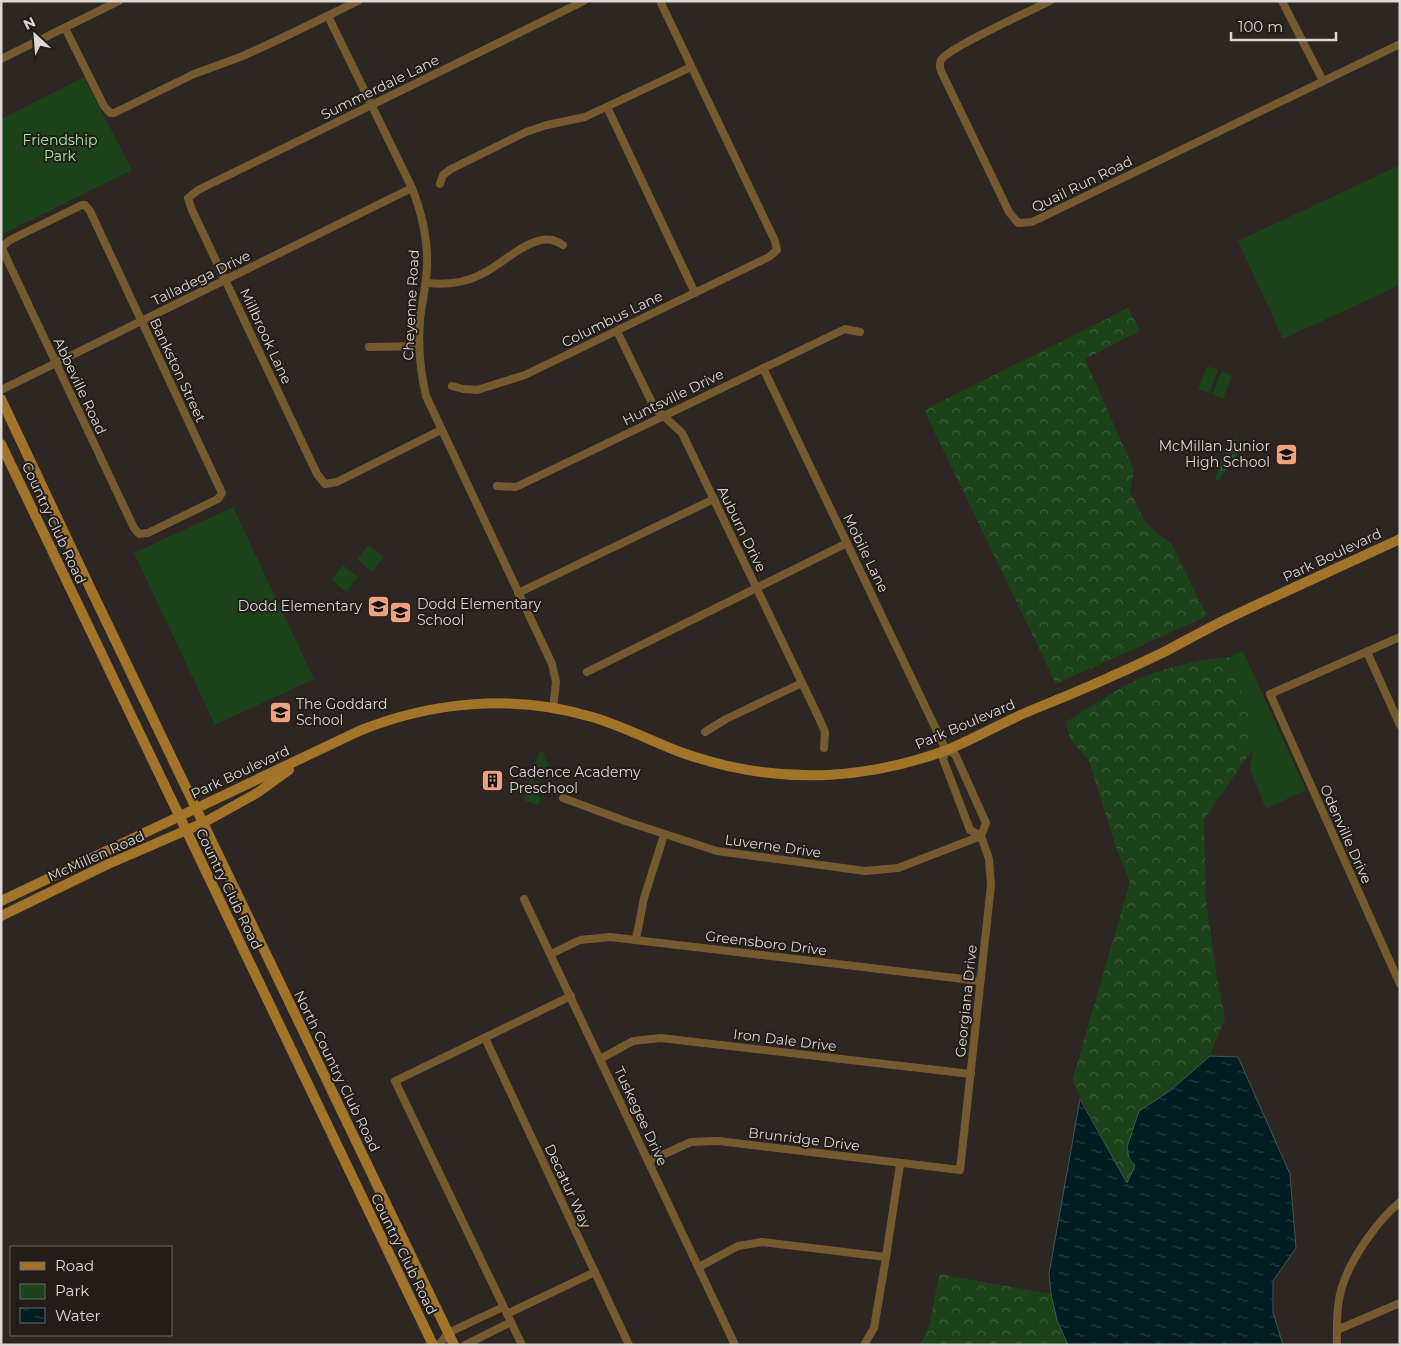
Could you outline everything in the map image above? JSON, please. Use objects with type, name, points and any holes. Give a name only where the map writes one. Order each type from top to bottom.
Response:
[{"type":"main road","name":"Country Club Road","points":[[1,399],[196,808]]},
{"type":"main road","name":"Country Club Road","points":[[1,444],[433,1345]]},
{"type":"main road","name":"Park Boulevard","points":[[179,816],[367,727],[409,714],[439,708],[496,704],[553,708],[608,722],[695,757],[761,772],[809,775],[846,773],[897,764],[946,750],[1058,700],[1400,539]]},
{"type":"main road","points":[[97,644],[114,636]]},
{"type":"main road","name":"Park Boulevard","points":[[203,823],[257,793],[313,752]]},
{"type":"main road","name":"North Country Club Road","points":[[196,808],[454,1345]]},
{"type":"main road","name":"McMillen Road","points":[[1,901],[179,816]]},
{"type":"main road","name":"McMillen Road","points":[[1,916],[106,865],[203,823]]},
{"type":"main road","points":[[363,1200],[380,1192]]},
{"type":"street","points":[[1,59],[119,1]]},
{"type":"street","points":[[65,28],[104,106],[110,113],[119,112],[194,74],[243,56],[358,1]]},
{"type":"street","name":"Summerdale Lane","points":[[188,198],[198,190],[584,1]]},
{"type":"street","points":[[440,184],[443,175],[451,169],[526,132],[547,125],[585,117],[690,67],[660,1]]},
{"type":"street","name":"Quail Run Road","points":[[1050,1],[956,48],[941,60],[940,66],[1008,212],[1018,223],[1032,222],[1400,44]]},
{"type":"street","points":[[1282,1],[1323,81]]},
{"type":"street","name":"Cheyenne Road","points":[[328,16],[412,188],[421,212],[426,235],[426,283],[420,320],[419,346],[421,374],[426,396],[555,673],[556,691],[553,708]]},
{"type":"street","name":"Columbus Lane","points":[[452,386],[476,390],[525,375],[770,257],[777,250],[775,241],[690,67]]},
{"type":"street","points":[[607,107],[696,292]]},
{"type":"street","name":"Talladega Drive","points":[[1,390],[412,188]]},
{"type":"street","name":"Millbrook Lane","points":[[188,198],[317,474],[324,484],[337,482],[441,430]]},
{"type":"street","name":"Bankston Street","points":[[3,246],[10,240],[77,207],[85,206],[90,211],[222,493],[218,499],[148,533],[139,534]]},
{"type":"street","points":[[426,283],[456,283],[479,276],[533,242],[551,240],[563,244]]},
{"type":"street","name":"Abbeville Road","points":[[3,246],[5,255],[55,364],[134,528],[139,534]]},
{"type":"street","name":"Huntsville Drive","points":[[497,486],[516,487],[845,329],[860,332]]},
{"type":"street","name":"Auburn Drive","points":[[617,331],[654,407],[682,433],[825,732],[824,748]]},
{"type":"street","points":[[369,347],[419,346]]},
{"type":"street","name":"Mobile Lane","points":[[764,368],[946,750]]},
{"type":"street","points":[[518,593],[714,500]]},
{"type":"street","points":[[587,672],[847,543]]},
{"type":"street","points":[[1400,637],[1367,652],[1400,725]]},
{"type":"street","name":"Odenville Drive","points":[[1367,652],[1270,694],[1396,966],[1400,984]]},
{"type":"street","points":[[705,732],[726,719],[802,683]]},
{"type":"street","name":"Georgiana Drive","points":[[960,1170],[991,886],[988,859],[981,836],[986,823],[955,754],[946,750],[943,759],[970,830],[981,836]]},
{"type":"street","name":"Luverne Drive","points":[[563,798],[664,835],[717,851],[865,870],[898,868],[981,836]]},
{"type":"street","points":[[636,940],[644,898],[664,835]]},
{"type":"street","name":"Tuskegee Drive","points":[[524,899],[735,1345]]},
{"type":"street","name":"Greensboro Drive","points":[[551,954],[580,940],[610,937],[980,981]]},
{"type":"street","points":[[522,1345],[395,1081],[571,996]]},
{"type":"street","name":"Decatur Way","points":[[485,1038],[629,1345]]},
{"type":"street","name":"Iron Dale Drive","points":[[600,1059],[633,1041],[660,1038],[971,1074]]},
{"type":"street","name":"Brunridge Drive","points":[[649,1161],[691,1142],[718,1141],[960,1170]]},
{"type":"street","points":[[864,1345],[874,1328],[900,1164]]},
{"type":"street","points":[[1337,1345],[1337,1314],[1343,1284],[1364,1241],[1400,1202]]},
{"type":"street","points":[[699,1267],[738,1246],[762,1242],[886,1257]]},
{"type":"street","points":[[439,1345],[448,1333],[595,1272]]},
{"type":"street","points":[[1337,1330],[1400,1303]]},
{"type":"street","points":[[465,1345],[510,1322]]},
{"type":"green space","name":"Friendship Park","points":[[84,77],[132,170],[1,235],[1,119]]},
{"type":"green space","points":[[1400,165],[1400,285],[1283,339],[1238,241]]},
{"type":"green space","points":[[1128,308],[1140,331],[1085,359],[1134,470],[1130,491],[1144,520],[1154,531],[1171,543],[1207,616],[1056,684],[924,410]]},
{"type":"green space","points":[[1207,366],[1218,370],[1209,393],[1198,389]]},
{"type":"green space","points":[[1222,371],[1232,376],[1223,399],[1212,394]]},
{"type":"green space","points":[[1234,439],[1240,441],[1241,448],[1219,480],[1216,481],[1215,479],[1230,442]]},
{"type":"green space","points":[[233,507],[314,679],[215,725],[134,553]]},
{"type":"green space","points":[[369,545],[384,557],[372,572],[357,559]]},
{"type":"green space","points":[[343,565],[358,577],[346,592],[331,580]]},
{"type":"green space","points":[[1243,651],[1306,790],[1266,809],[1250,770],[1252,755],[1250,721],[1230,657]]},
{"type":"green space","points":[[1230,657],[1254,729],[1255,746],[1204,819],[1206,900],[1225,1018],[1210,1056],[1171,1090],[1139,1111],[1129,1158],[1135,1166],[1127,1184],[1072,1081],[1130,882],[1116,847],[1089,761],[1070,739],[1066,722],[1118,690],[1151,674],[1190,663]]},
{"type":"green space","points":[[540,751],[544,752],[549,770],[537,771],[540,774],[539,778],[526,780],[523,772],[534,771]]},
{"type":"green space","points":[[528,781],[542,784],[542,792],[538,793],[540,798],[539,804],[525,801],[525,796],[528,792],[526,789]]},
{"type":"green space","points":[[939,1274],[1051,1294],[1057,1320],[1068,1345],[920,1345],[930,1323]]},
{"type":"water","points":[[1210,1056],[1238,1057],[1290,1174],[1296,1248],[1273,1281],[1273,1312],[1283,1345],[1068,1345],[1057,1320],[1049,1274],[1080,1099],[1127,1183],[1135,1166],[1129,1158],[1127,1147],[1139,1111],[1171,1090]]},
{"type":"place","name":"McMillan Junior High School","points":[[1286,454]]},
{"type":"place","name":"Dodd Elementary","points":[[378,606]]},
{"type":"place","name":"Dodd Elementary School","points":[[401,612]]},
{"type":"place","name":"The Goddard School","points":[[280,712]]},
{"type":"place","name":"Cadence Academy Preschool","points":[[493,780]]}]
